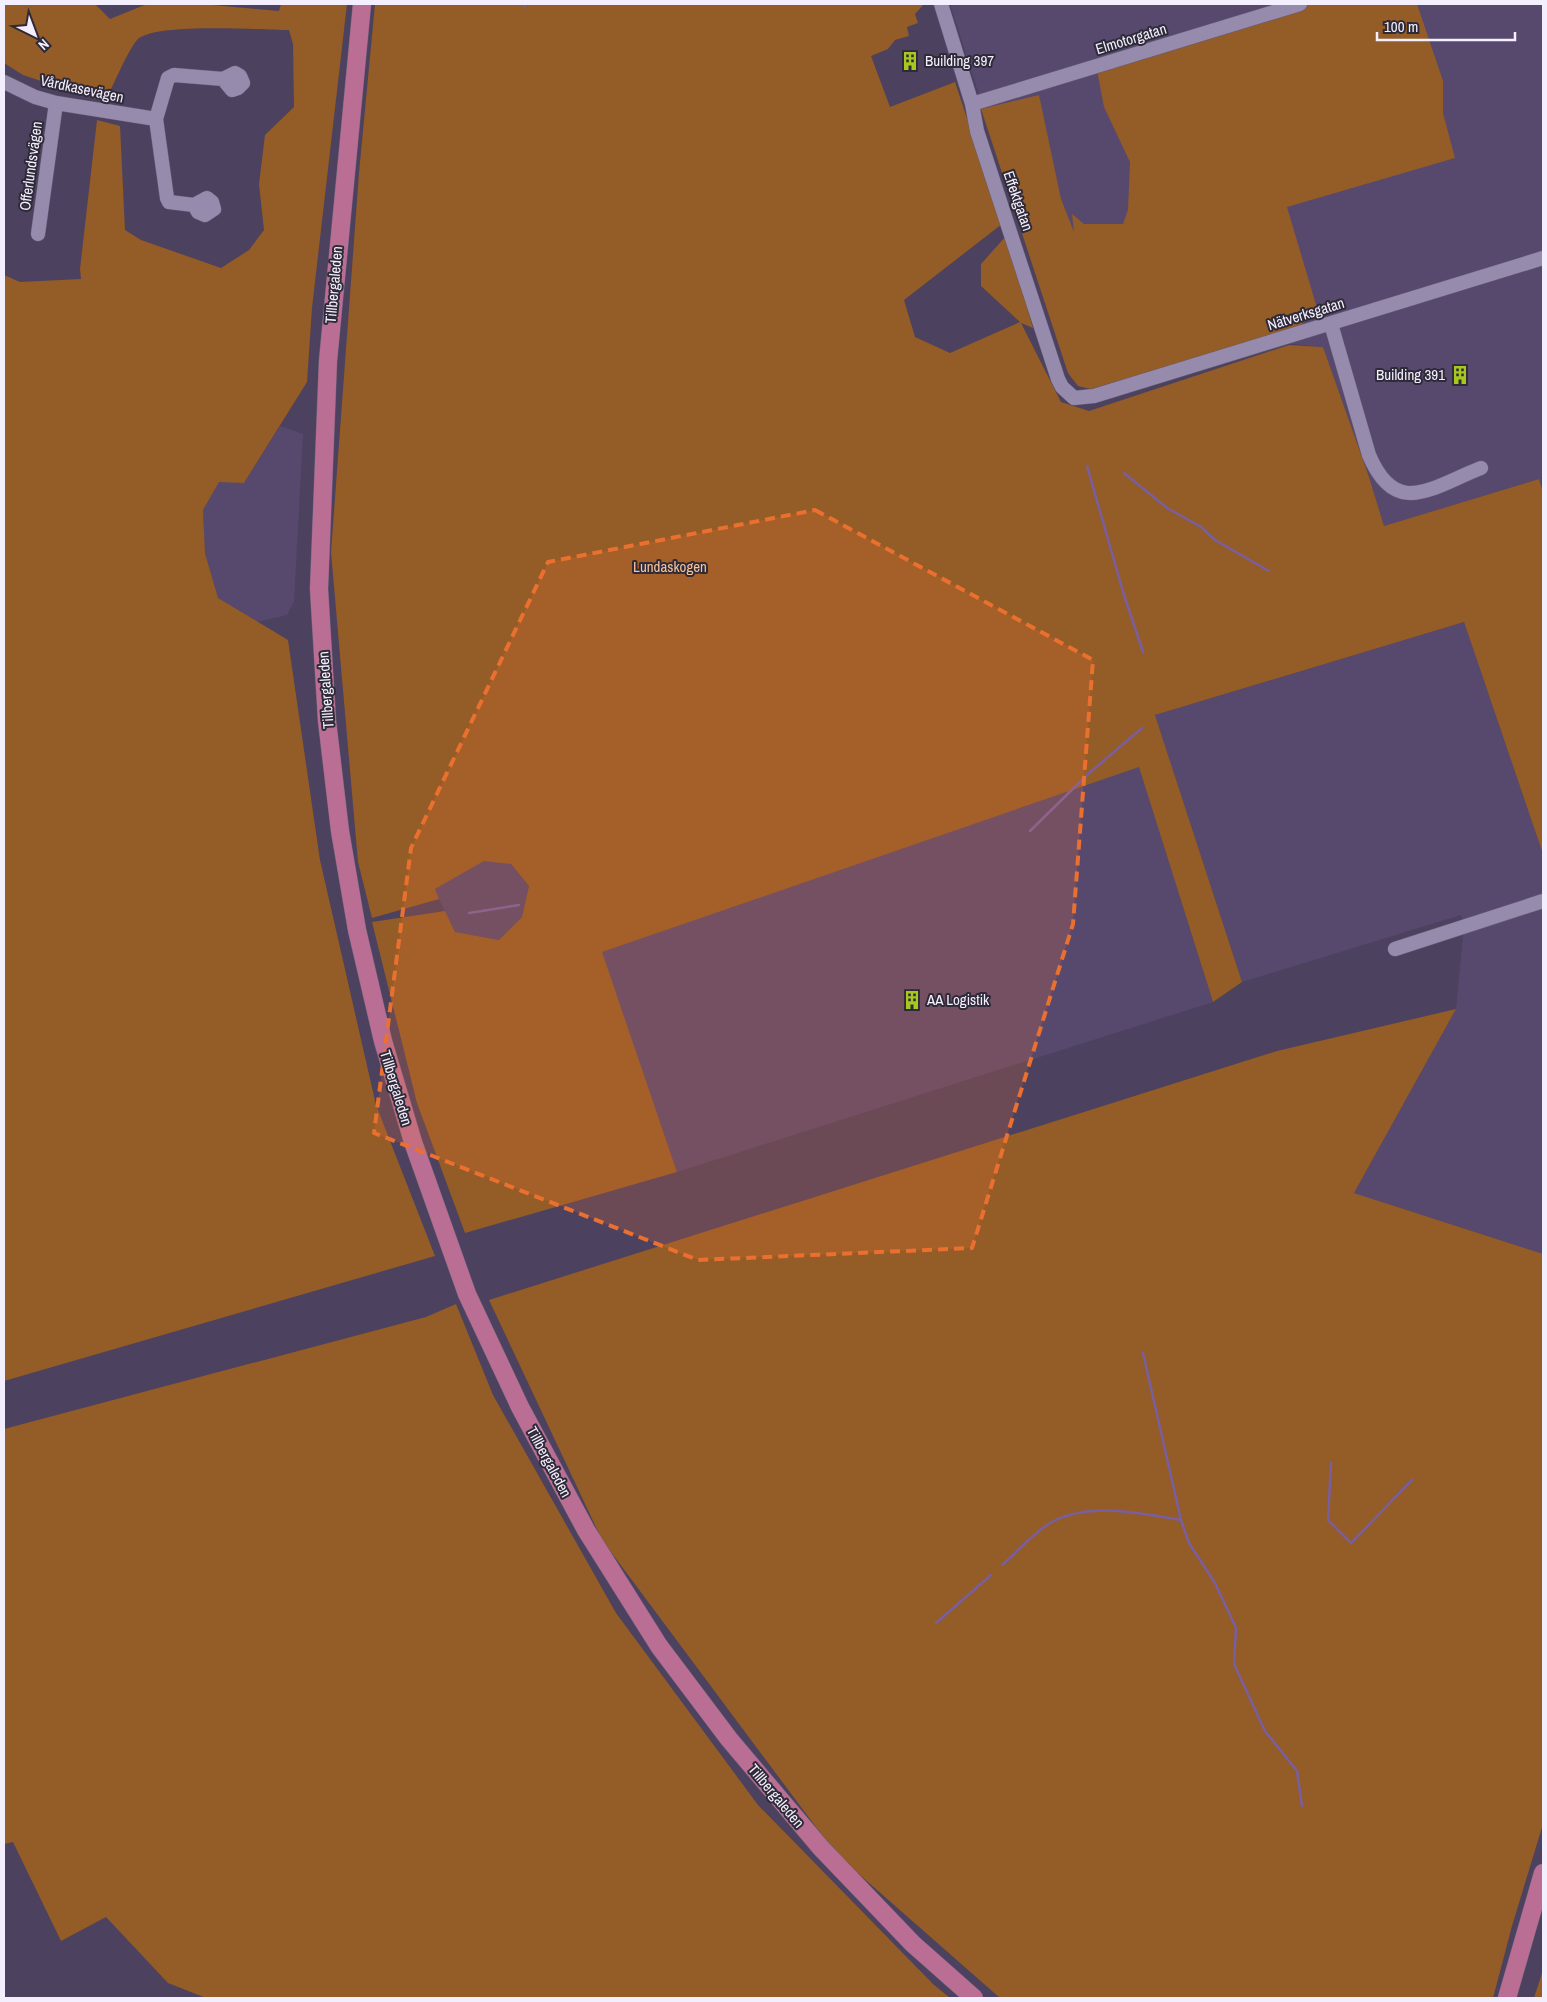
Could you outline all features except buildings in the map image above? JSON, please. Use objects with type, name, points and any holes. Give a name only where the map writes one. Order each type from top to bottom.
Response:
[{"type":"main road","name":"Tillbergaleden","points":[[362,4],[328,361],[319,589],[327,721],[341,840],[357,930],[382,1041],[413,1142],[467,1294],[520,1407],[586,1530],[659,1646],[729,1739],[821,1848],[913,1944],[974,1998]]},
{"type":"main road","points":[[1507,1998],[1543,1873]]},
{"type":"street","name":"Effektgatan","points":[[941,4],[972,104],[977,131],[1058,379],[1070,395],[1078,398]]},
{"type":"street","name":"Elmotorgatan","points":[[972,104],[1300,4]]},
{"type":"street","points":[[194,205],[169,202],[167,198],[156,119],[168,78],[174,75],[223,79]]},
{"type":"street","name":"Vårdkasevägen","points":[[4,82],[35,97],[156,119]]},
{"type":"street","name":"Offerlundsvägen","points":[[38,234],[56,102]]},
{"type":"street","name":"Nätverksgatan","points":[[1078,398],[1094,396],[1543,258]]},
{"type":"street","points":[[1331,324],[1369,455],[1378,476],[1385,484],[1395,491],[1417,493],[1481,468]]},
{"type":"street","points":[[1396,949],[1543,901]]},
{"type":"highlighted area","points":[[815,510],[1093,660],[1073,924],[972,1248],[698,1260],[374,1133],[411,848],[548,562]]},
{"type":"shaded area","points":[[950,4],[1543,4],[1543,492],[1539,479],[1384,526],[1369,477],[1323,347],[1273,342],[1091,389],[1078,386],[1068,373]]},
{"type":"shaded area","points":[[280,426],[303,434],[294,601],[287,615],[257,622],[218,598],[205,553],[203,510],[219,481],[244,483]]},
{"type":"shaded area","points":[[1464,622],[1543,854],[1543,1254],[1354,1193],[1456,1009],[1464,925],[1461,915],[1242,982],[1155,715]]},
{"type":"shaded area","points":[[1139,766],[1213,1002],[677,1172],[601,952]]},
{"type":"shaded area","points":[[484,860],[511,864],[529,886],[522,917],[499,940],[455,932],[434,889]]},
{"type":"green space","points":[[4,4],[95,4],[110,19],[147,4],[202,4],[279,11],[281,4],[347,4],[312,308],[307,382],[244,483],[219,482],[203,510],[205,553],[218,598],[288,640],[320,860],[376,1105],[435,1256],[4,1381],[4,275],[20,282],[81,279],[80,269],[97,120],[120,126],[125,230],[141,240],[221,268],[249,250],[264,230],[259,184],[265,135],[294,107],[293,44],[289,30],[209,28],[147,34],[133,45],[105,102],[23,75],[4,63]]},
{"type":"green space","name":"Lundaskogen","points":[[375,4],[924,4],[915,14],[918,23],[907,27],[909,36],[895,40],[888,49],[871,56],[890,107],[955,82],[1002,224],[904,300],[915,337],[950,353],[1020,322],[981,286],[981,264],[1006,236],[1033,328],[1021,323],[1061,402],[1089,411],[1289,345],[1323,347],[1369,477],[1384,526],[1539,479],[1543,492],[1543,854],[1464,622],[1155,715],[1242,982],[1213,1002],[1139,767],[602,952],[677,1172],[465,1233],[417,1103],[372,922],[445,911],[455,932],[499,940],[522,917],[529,886],[511,864],[484,861],[435,889],[439,899],[372,918],[358,862],[331,552],[359,173]]},
{"type":"green space","points":[[1311,4],[1417,4],[1443,81],[1443,113],[1455,158],[1287,207],[1317,308],[1299,327],[1091,389],[1078,386],[1068,373],[981,109],[1039,95],[1061,199],[1074,232],[1072,214],[1084,224],[1123,224],[1128,210],[1130,162],[1104,107],[1097,70]]},
{"type":"green space","points":[[1456,1009],[1354,1193],[1543,1254],[1543,1824],[1512,1926],[1493,1998],[1000,1998],[836,1854],[602,1540],[489,1300],[1277,1051]]},
{"type":"green space","points":[[456,1304],[493,1395],[616,1613],[758,1805],[933,1984],[950,1998],[206,1998],[168,1983],[106,1917],[61,1941],[13,1842],[4,1844],[4,1429],[426,1317]]},
{"type":"green space","points":[[1543,1970],[1543,1998],[1534,1998]]},
{"type":"waterway","points":[[1087,466],[1124,595],[1143,652]]},
{"type":"waterway","points":[[1124,473],[1167,508],[1201,527],[1215,540],[1269,571]]},
{"type":"waterway","points":[[1030,831],[1088,774],[1142,728]]},
{"type":"waterway","points":[[469,913],[519,905]]},
{"type":"waterway","points":[[1002,1565],[1026,1542],[1052,1522],[1082,1512],[1132,1512],[1181,1520],[1143,1353]]},
{"type":"waterway","points":[[1331,1463],[1328,1520],[1351,1543],[1412,1480]]},
{"type":"waterway","points":[[1181,1520],[1189,1543],[1215,1583],[1236,1628],[1234,1664],[1265,1731],[1297,1771],[1302,1806]]},
{"type":"waterway","points":[[936,1623],[991,1575]]},
{"type":"place","name":"Building 397","points":[[910,61]]},
{"type":"place","name":"Building 391","points":[[1460,375]]},
{"type":"place","name":"AA Logistik","points":[[912,1000]]}]
